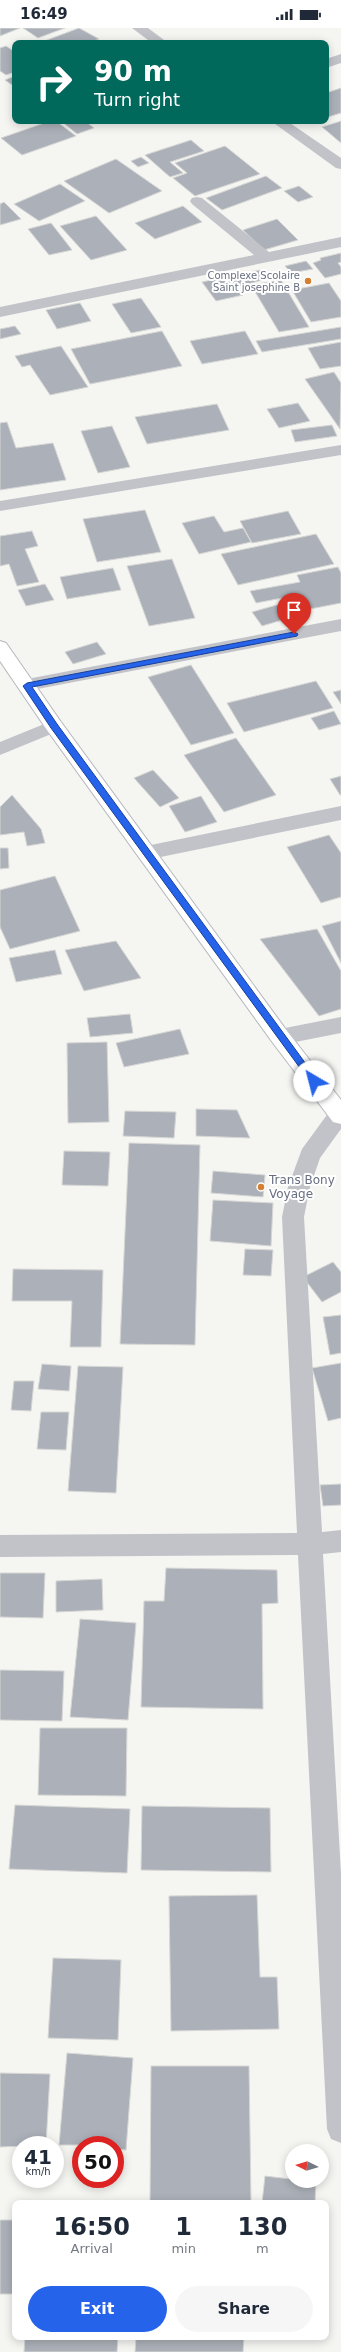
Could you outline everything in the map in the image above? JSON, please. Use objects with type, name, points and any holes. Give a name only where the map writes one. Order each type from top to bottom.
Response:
[{"type":"main road","points":[[0,647],[54,726],[280,1037],[340,1115]]},
{"type":"street","points":[[138,28],[156,40]]},
{"type":"street","points":[[329,63],[341,58]]},
{"type":"street","points":[[282,124],[341,165]]},
{"type":"street","points":[[197,201],[265,257]]},
{"type":"street","points":[[0,312],[341,242]]},
{"type":"street","points":[[0,506],[341,450]]},
{"type":"street","points":[[27,686],[341,625]]},
{"type":"street","points":[[0,749],[54,726]]},
{"type":"street","points":[[146,852],[341,813]]},
{"type":"street","points":[[280,1037],[341,1025]]},
{"type":"street","points":[[340,1115],[310,1156],[299,1187],[294,1217],[341,2129]]},
{"type":"street","points":[[0,1546],[60,1544],[311,1544],[341,1541]]},
{"type":"building","points":[[0,28],[20,28],[0,36]]},
{"type":"building","points":[[23,28],[65,28],[38,38]]},
{"type":"building","points":[[79,28],[99,39],[96,40],[47,40]]},
{"type":"building","points":[[6,46],[12,50],[12,73],[6,75],[0,71],[0,48]]},
{"type":"building","points":[[12,77],[12,85],[5,80]]},
{"type":"building","points":[[341,88],[341,113],[329,117],[329,92]]},
{"type":"building","points":[[341,121],[341,143],[322,127]]},
{"type":"building","points":[[41,124],[60,124],[76,136],[22,155],[1,138]]},
{"type":"building","points":[[65,124],[89,124],[94,128],[77,134]]},
{"type":"building","points":[[191,140],[204,151],[170,162],[183,173],[170,177],[145,155]]},
{"type":"building","points":[[225,146],[260,174],[195,196],[173,178],[187,173],[175,163]]},
{"type":"building","points":[[141,157],[149,163],[138,167],[131,161]]},
{"type":"building","points":[[116,159],[162,191],[109,213],[64,181]]},
{"type":"building","points":[[266,176],[282,188],[222,210],[206,198]]},
{"type":"building","points":[[60,184],[85,201],[39,221],[14,204]]},
{"type":"building","points":[[299,186],[313,197],[298,202],[284,191]]},
{"type":"building","points":[[4,202],[21,219],[0,225],[0,204]]},
{"type":"building","points":[[183,206],[202,222],[155,239],[135,223]]},
{"type":"building","points":[[96,216],[127,250],[91,260],[60,226]]},
{"type":"building","points":[[277,219],[298,240],[264,250],[243,230]]},
{"type":"building","points":[[51,223],[72,250],[49,255],[28,229]]},
{"type":"building","points":[[341,253],[341,262],[338,263],[341,267],[341,274],[325,278],[313,263],[321,260],[320,258]]},
{"type":"building","points":[[306,261],[313,269],[291,273],[285,266]]},
{"type":"building","points":[[260,270],[266,279],[237,287],[243,295],[216,301],[202,282]]},
{"type":"building","points":[[281,280],[309,327],[279,332],[251,285]]},
{"type":"building","points":[[329,283],[341,301],[341,317],[311,322],[292,290]]},
{"type":"building","points":[[141,298],[161,327],[131,333],[112,304]]},
{"type":"building","points":[[80,303],[91,321],[57,329],[46,310]]},
{"type":"building","points":[[15,326],[21,334],[0,339],[0,329]]},
{"type":"building","points":[[341,327],[341,339],[262,352],[256,341]]},
{"type":"building","points":[[162,331],[182,366],[90,384],[71,349]]},
{"type":"building","points":[[245,331],[258,354],[202,364],[190,341]]},
{"type":"building","points":[[341,342],[341,366],[320,369],[308,348]]},
{"type":"building","points":[[61,346],[88,387],[50,395],[30,365],[22,367],[15,356]]},
{"type":"building","points":[[334,372],[341,383],[340,429],[305,379]]},
{"type":"building","points":[[298,403],[310,421],[279,428],[267,409]]},
{"type":"building","points":[[217,404],[229,430],[147,444],[135,417]]},
{"type":"building","points":[[7,422],[16,448],[53,443],[66,480],[0,490],[0,423]]},
{"type":"building","points":[[332,425],[337,436],[295,442],[291,430]]},
{"type":"building","points":[[112,426],[130,467],[98,473],[81,431]]},
{"type":"building","points":[[145,510],[161,552],[97,562],[83,519]]},
{"type":"building","points":[[288,511],[301,534],[252,543],[240,521]]},
{"type":"building","points":[[214,516],[224,532],[243,528],[251,542],[199,554],[182,523]]},
{"type":"building","points":[[32,531],[38,546],[25,549],[39,582],[17,586],[9,564],[0,566],[0,536]]},
{"type":"building","points":[[316,534],[334,564],[238,585],[221,554]]},
{"type":"building","points":[[172,559],[195,618],[149,626],[127,566]]},
{"type":"building","points":[[338,567],[341,573],[341,603],[300,611],[293,596],[256,603],[250,591],[300,582],[297,575]]},
{"type":"building","points":[[113,568],[121,590],[67,599],[60,577]]},
{"type":"building","points":[[45,584],[54,600],[26,606],[18,590]]},
{"type":"building","points":[[280,604],[289,618],[262,626],[252,612]]},
{"type":"building","points":[[97,642],[106,654],[73,664],[65,652]]},
{"type":"building","points":[[191,665],[234,733],[191,745],[148,677]]},
{"type":"building","points":[[316,681],[333,708],[244,732],[227,703]]},
{"type":"building","points":[[341,690],[341,704],[333,692]]},
{"type":"building","points":[[334,711],[341,724],[319,730],[311,718]]},
{"type":"building","points":[[236,738],[276,795],[224,812],[184,755]]},
{"type":"building","points":[[153,770],[179,798],[160,807],[134,778]]},
{"type":"building","points":[[341,776],[341,795],[340,795],[330,779]]},
{"type":"building","points":[[12,795],[41,829],[45,843],[27,846],[24,832],[0,835],[0,807]]},
{"type":"building","points":[[201,796],[217,822],[185,832],[169,806]]},
{"type":"building","points":[[329,835],[341,853],[341,897],[321,903],[287,847]]},
{"type":"building","points":[[0,848],[8,848],[9,868],[0,869]]},
{"type":"building","points":[[55,876],[80,931],[10,949],[0,927],[0,890]]},
{"type":"building","points":[[341,921],[341,963],[322,926]]},
{"type":"building","points":[[317,929],[341,971],[341,1009],[319,1016],[260,939]]},
{"type":"building","points":[[116,941],[141,978],[84,991],[65,950]]},
{"type":"building","points":[[55,950],[62,974],[16,982],[9,958]]},
{"type":"building","points":[[130,1014],[133,1033],[90,1037],[87,1018]]},
{"type":"building","points":[[180,1029],[189,1054],[124,1067],[116,1043]]},
{"type":"building","points":[[107,1042],[109,1122],[68,1123],[67,1043]]},
{"type":"building","points":[[196,1109],[237,1110],[250,1138],[196,1136]]},
{"type":"building","points":[[125,1111],[176,1112],[174,1138],[123,1136]]},
{"type":"building","points":[[129,1143],[200,1145],[195,1345],[120,1344]]},
{"type":"building","points":[[64,1151],[110,1152],[108,1186],[62,1185]]},
{"type":"building","points":[[213,1171],[265,1175],[263,1197],[211,1193]]},
{"type":"building","points":[[213,1200],[273,1203],[271,1246],[210,1241]]},
{"type":"building","points":[[245,1249],[273,1250],[271,1276],[243,1275]]},
{"type":"building","points":[[333,1262],[341,1272],[341,1292],[322,1302],[303,1277]]},
{"type":"building","points":[[13,1269],[103,1270],[101,1347],[70,1347],[72,1301],[12,1301]]},
{"type":"building","points":[[341,1315],[341,1353],[330,1355],[323,1317]]},
{"type":"building","points":[[341,1363],[341,1418],[328,1421],[312,1368]]},
{"type":"building","points":[[42,1364],[71,1366],[69,1391],[38,1389]]},
{"type":"building","points":[[78,1366],[123,1367],[116,1493],[68,1491]]},
{"type":"building","points":[[14,1381],[34,1381],[31,1411],[11,1410]]},
{"type":"building","points":[[41,1412],[69,1412],[66,1450],[37,1449]]},
{"type":"building","points":[[341,1484],[341,1505],[323,1506],[320,1485]]},
{"type":"building","points":[[166,1568],[277,1570],[278,1603],[262,1604],[263,1709],[141,1707],[144,1601],[164,1601]]},
{"type":"building","points":[[0,1573],[45,1573],[43,1618],[0,1617]]},
{"type":"building","points":[[102,1579],[103,1610],[56,1612],[56,1581]]},
{"type":"building","points":[[80,1619],[136,1623],[128,1720],[70,1717]]},
{"type":"building","points":[[0,1670],[64,1671],[62,1721],[0,1720]]},
{"type":"building","points":[[40,1728],[127,1728],[126,1796],[38,1795]]},
{"type":"building","points":[[15,1805],[130,1809],[127,1873],[9,1869]]},
{"type":"building","points":[[142,1806],[270,1808],[271,1872],[141,1870]]},
{"type":"building","points":[[257,1895],[260,1977],[277,1977],[279,2029],[171,2031],[169,1896]]},
{"type":"building","points":[[53,1958],[121,1960],[118,2040],[48,2038]]},
{"type":"building","points":[[67,2053],[133,2058],[126,2150],[124,2150],[124,2136],[72,2136],[72,2145],[64,2145],[64,2136],[60,2136]]},
{"type":"building","points":[[151,2066],[249,2066],[251,2200],[150,2200]]},
{"type":"building","points":[[0,2073],[50,2074],[47,2136],[12,2136],[12,2146],[0,2147]]},
{"type":"building","points":[[265,2176],[285,2178],[285,2188],[316,2188],[315,2200],[262,2200]]},
{"type":"building","points":[[0,2220],[12,2220],[12,2294],[0,2294]]},
{"type":"building","points":[[25,2340],[118,2340],[117,2352],[24,2352]]},
{"type":"building","points":[[136,2340],[244,2340],[243,2352],[135,2352]]},
{"type":"place","name":"Complexe Scolaire Saint josephine B","points":[[308,281]]},
{"type":"place","name":"Trans Bony Voyage","points":[[261,1187]]},
{"type":"route","points":[[294,634],[27,686],[54,726],[280,1037],[314,1081]]}]
